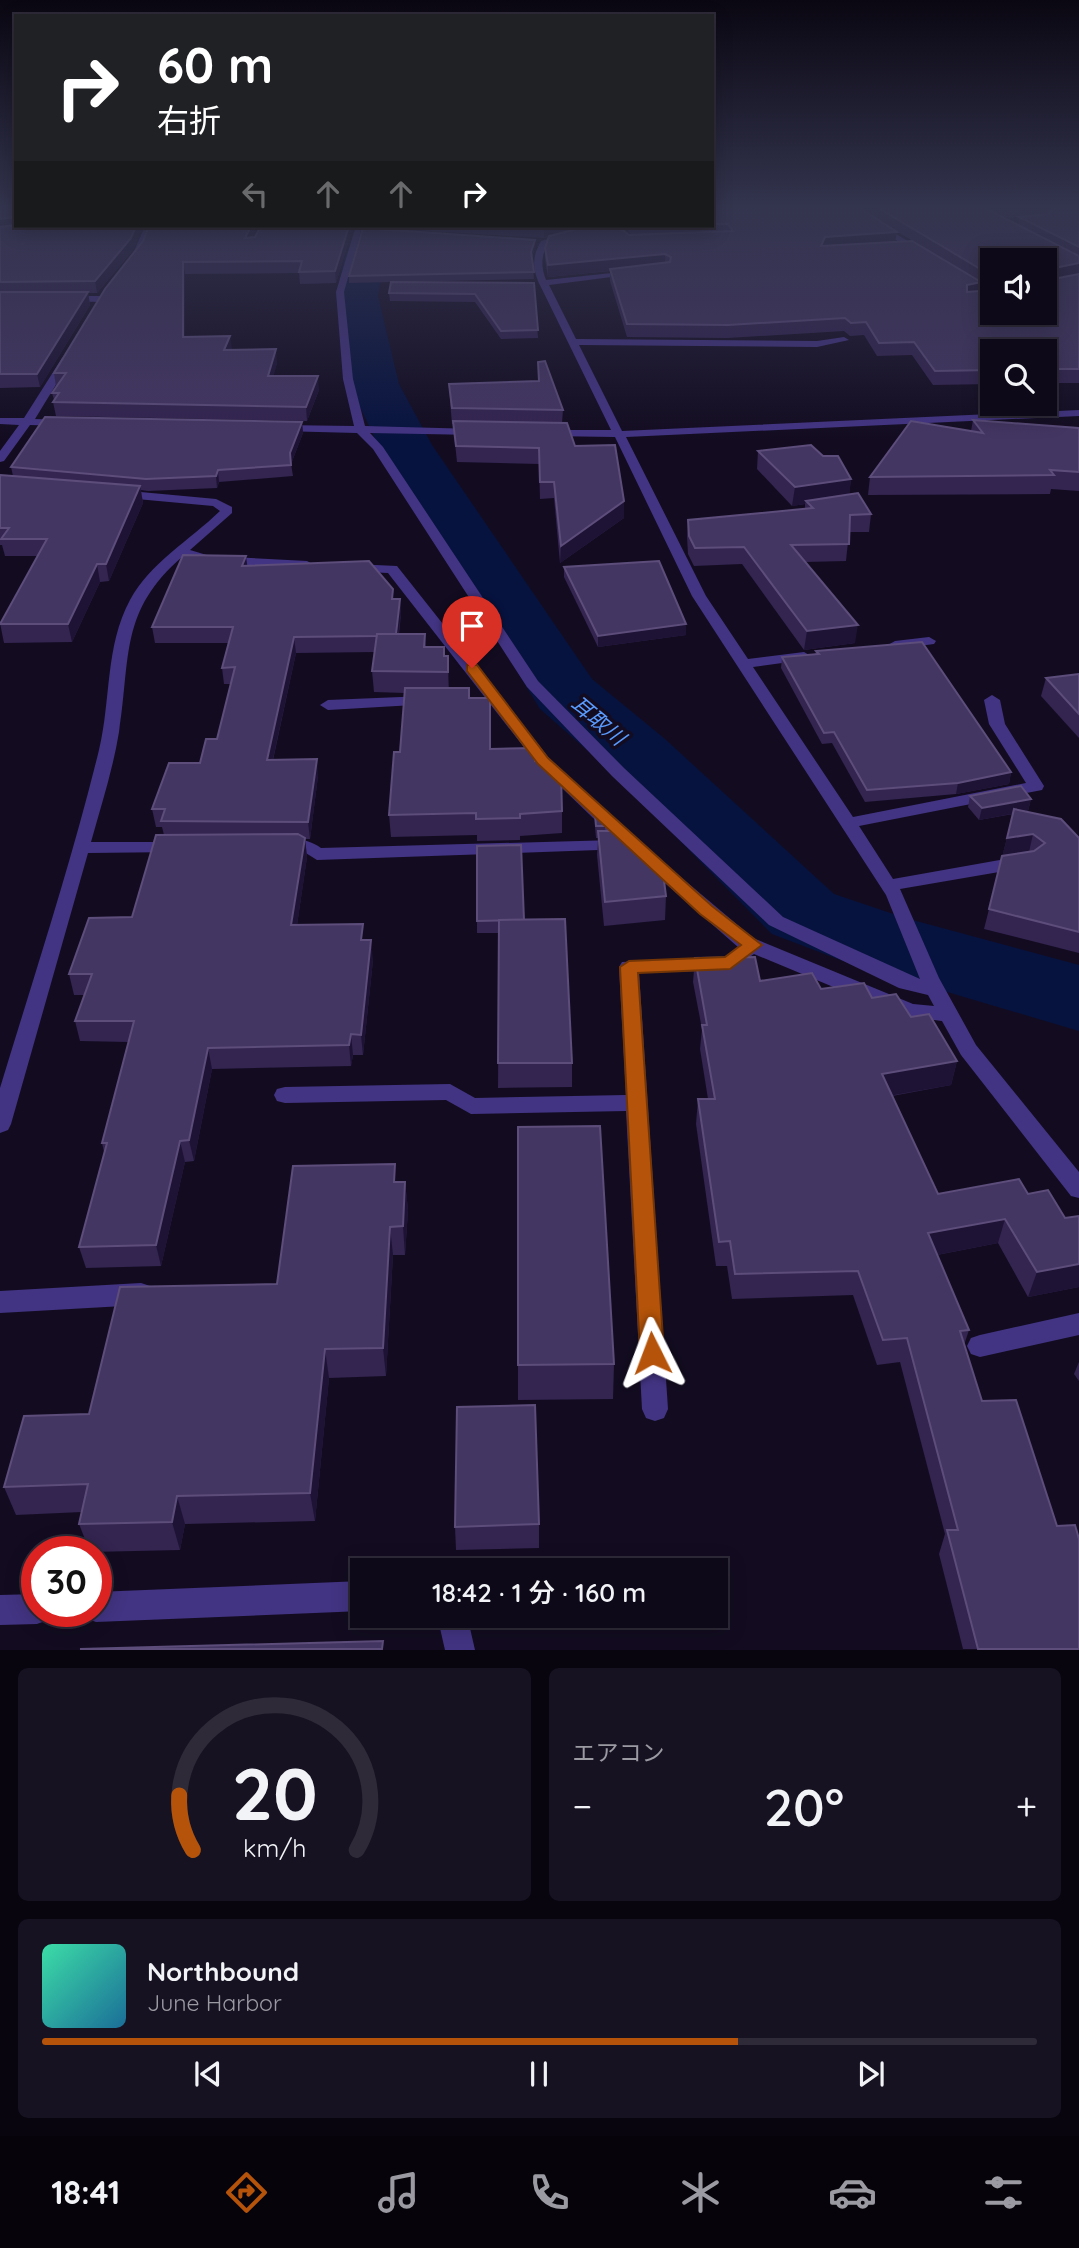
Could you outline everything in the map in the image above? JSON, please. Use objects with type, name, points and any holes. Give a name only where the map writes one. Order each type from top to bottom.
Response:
[{"type":"street","points":[[342,286],[340,292],[348,379],[364,431],[532,684],[618,772],[776,921],[906,983],[932,984]]},
{"type":"street","points":[[541,286],[674,529],[699,596],[893,890],[932,984],[968,1050],[1079,1189]]},
{"type":"street","points":[[51,299],[104,296],[95,310]]},
{"type":"street","points":[[573,342],[817,344],[844,340]]},
{"type":"street","points":[[0,459],[27,422],[69,354]]},
{"type":"street","points":[[537,433],[621,433],[1079,414]]},
{"type":"street","points":[[0,421],[83,423]]},
{"type":"street","points":[[264,428],[495,432]]},
{"type":"street","points":[[0,1124],[81,848],[113,725],[122,650],[130,614],[159,572],[228,510],[216,503],[96,492]]},
{"type":"street","points":[[183,552],[209,560],[392,569],[543,761],[706,910],[753,945],[910,1011],[950,1015]]},
{"type":"street","points":[[876,647],[929,640]]},
{"type":"street","points":[[744,664],[823,654]]},
{"type":"street","points":[[470,699],[496,699]]},
{"type":"street","points":[[848,823],[1036,786],[997,724],[992,700]]},
{"type":"street","points":[[328,705],[444,701]]},
{"type":"street","points":[[263,845],[305,845],[317,854],[632,845]]},
{"type":"street","points":[[81,848],[193,846]]},
{"type":"street","points":[[893,890],[1029,861]]},
{"type":"street","points":[[655,1409],[629,967],[730,962],[753,945]]},
{"type":"street","points":[[285,1095],[450,1092],[471,1106],[637,1103]]},
{"type":"street","points":[[0,1302],[160,1293]]},
{"type":"street","points":[[980,1346],[1079,1324]]},
{"type":"street","points":[[112,1606],[350,1596]]},
{"type":"street","points":[[0,1610],[21,1609]]},
{"type":"street","points":[[455,1628],[460,1650]]},
{"type":"building","points":[[107,286],[183,286],[183,337],[230,336],[224,350],[276,349],[268,376],[318,376],[306,407],[53,402],[59,393],[52,393],[66,373],[54,373]]},
{"type":"building","points":[[390,286],[534,286],[538,330],[501,331],[475,294],[389,293]]},
{"type":"building","points":[[615,286],[967,286],[967,292],[980,291],[980,325],[1057,325],[1057,286],[1079,286],[1079,369],[1057,369],[1057,339],[980,339],[980,370],[935,371],[914,342],[879,343],[866,322],[851,323],[845,318],[728,325],[627,324]]},
{"type":"building","points":[[0,292],[88,292],[37,374],[0,374]]},
{"type":"building","points":[[545,361],[563,410],[452,408],[449,384],[539,381],[538,362]]},
{"type":"building","points":[[45,417],[302,422],[290,453],[291,465],[218,470],[216,476],[146,479],[11,467]]},
{"type":"building","points":[[973,420],[1079,428],[1079,472],[1050,470],[1054,475],[870,477],[911,421],[983,433]]},
{"type":"building","points":[[453,421],[567,423],[575,446],[615,445],[624,501],[561,546],[554,482],[540,482],[539,448],[456,446]]},
{"type":"building","points":[[811,445],[823,456],[838,456],[851,479],[795,487],[758,451]]},
{"type":"building","points":[[0,475],[140,486],[106,564],[97,564],[68,624],[0,624],[47,539],[1,539],[9,528],[0,528]]},
{"type":"building","points":[[858,493],[871,514],[850,515],[849,544],[791,545],[858,625],[807,631],[744,547],[695,548],[689,536],[688,520],[813,508],[806,501]]},
{"type":"building","points":[[183,555],[246,556],[242,566],[369,561],[393,589],[392,599],[400,599],[396,634],[294,637],[267,760],[317,759],[308,822],[161,821],[165,809],[152,809],[169,763],[200,763],[206,739],[217,739],[235,667],[222,668],[233,627],[152,627]]},
{"type":"building","points":[[659,561],[686,624],[598,636],[564,567]]},
{"type":"building","points":[[377,634],[425,634],[424,647],[444,647],[444,656],[448,656],[448,672],[372,671]]},
{"type":"building","points":[[922,642],[1011,772],[958,783],[867,790],[834,732],[824,733],[782,657],[819,654],[816,651]]},
{"type":"building","points":[[1079,674],[1079,714],[1046,678]]},
{"type":"building","points":[[405,688],[469,688],[469,698],[490,698],[490,749],[534,748],[535,761],[550,761],[552,775],[561,775],[562,811],[520,814],[520,818],[476,819],[476,813],[389,815],[394,752],[400,752]]},
{"type":"building","points":[[1021,786],[1031,799],[982,808],[970,796]]},
{"type":"building","points":[[1014,809],[1061,819],[1079,838],[1079,932],[989,909],[1002,856],[1034,851],[1045,843],[1033,834],[1007,838]]},
{"type":"building","points":[[595,815],[605,826],[596,826]]},
{"type":"building","points":[[598,831],[622,831],[662,865],[666,896],[605,902]]},
{"type":"building","points":[[298,834],[305,838],[291,925],[363,924],[361,940],[371,940],[361,1035],[351,1034],[349,1045],[208,1048],[189,1140],[180,1141],[156,1245],[79,1247],[107,1143],[102,1143],[134,1021],[75,1021],[92,974],[69,974],[89,918],[132,917],[156,835]]},
{"type":"building","points":[[521,845],[524,920],[477,921],[477,846]]},
{"type":"building","points":[[565,919],[572,1063],[498,1063],[499,920]]},
{"type":"building","points":[[755,957],[760,981],[812,973],[821,989],[864,983],[872,998],[896,994],[911,1017],[929,1014],[957,1061],[882,1074],[938,1194],[1019,1179],[1028,1194],[1048,1190],[1065,1218],[1079,1216],[1079,1264],[1037,1272],[1005,1219],[928,1233],[969,1330],[960,1331],[982,1401],[1016,1400],[1057,1526],[1075,1525],[1079,1539],[1079,1649],[978,1649],[947,1530],[958,1530],[907,1338],[883,1340],[858,1271],[735,1274],[730,1241],[719,1242],[698,1099],[715,1099],[702,1025],[707,1025],[695,958]]},
{"type":"building","points":[[600,1126],[614,1364],[518,1365],[518,1127]]},
{"type":"building","points":[[395,1164],[394,1182],[405,1182],[403,1226],[390,1227],[383,1348],[325,1349],[310,1493],[177,1496],[172,1522],[79,1524],[88,1484],[4,1487],[24,1416],[89,1414],[120,1287],[277,1284],[293,1166]]},
{"type":"building","points":[[535,1405],[539,1524],[455,1527],[457,1407]]},
{"type":"building","points":[[383,1641],[382,1649],[80,1649]]},
{"type":"waterway","name":"耳取川","points":[[359,286],[357,296],[374,384],[405,445],[566,694],[638,755],[803,914],[875,940],[1079,998]]},
{"type":"route","points":[[472,668],[543,761],[706,910],[746,943],[753,945],[730,962],[629,967],[652,1353]]}]
